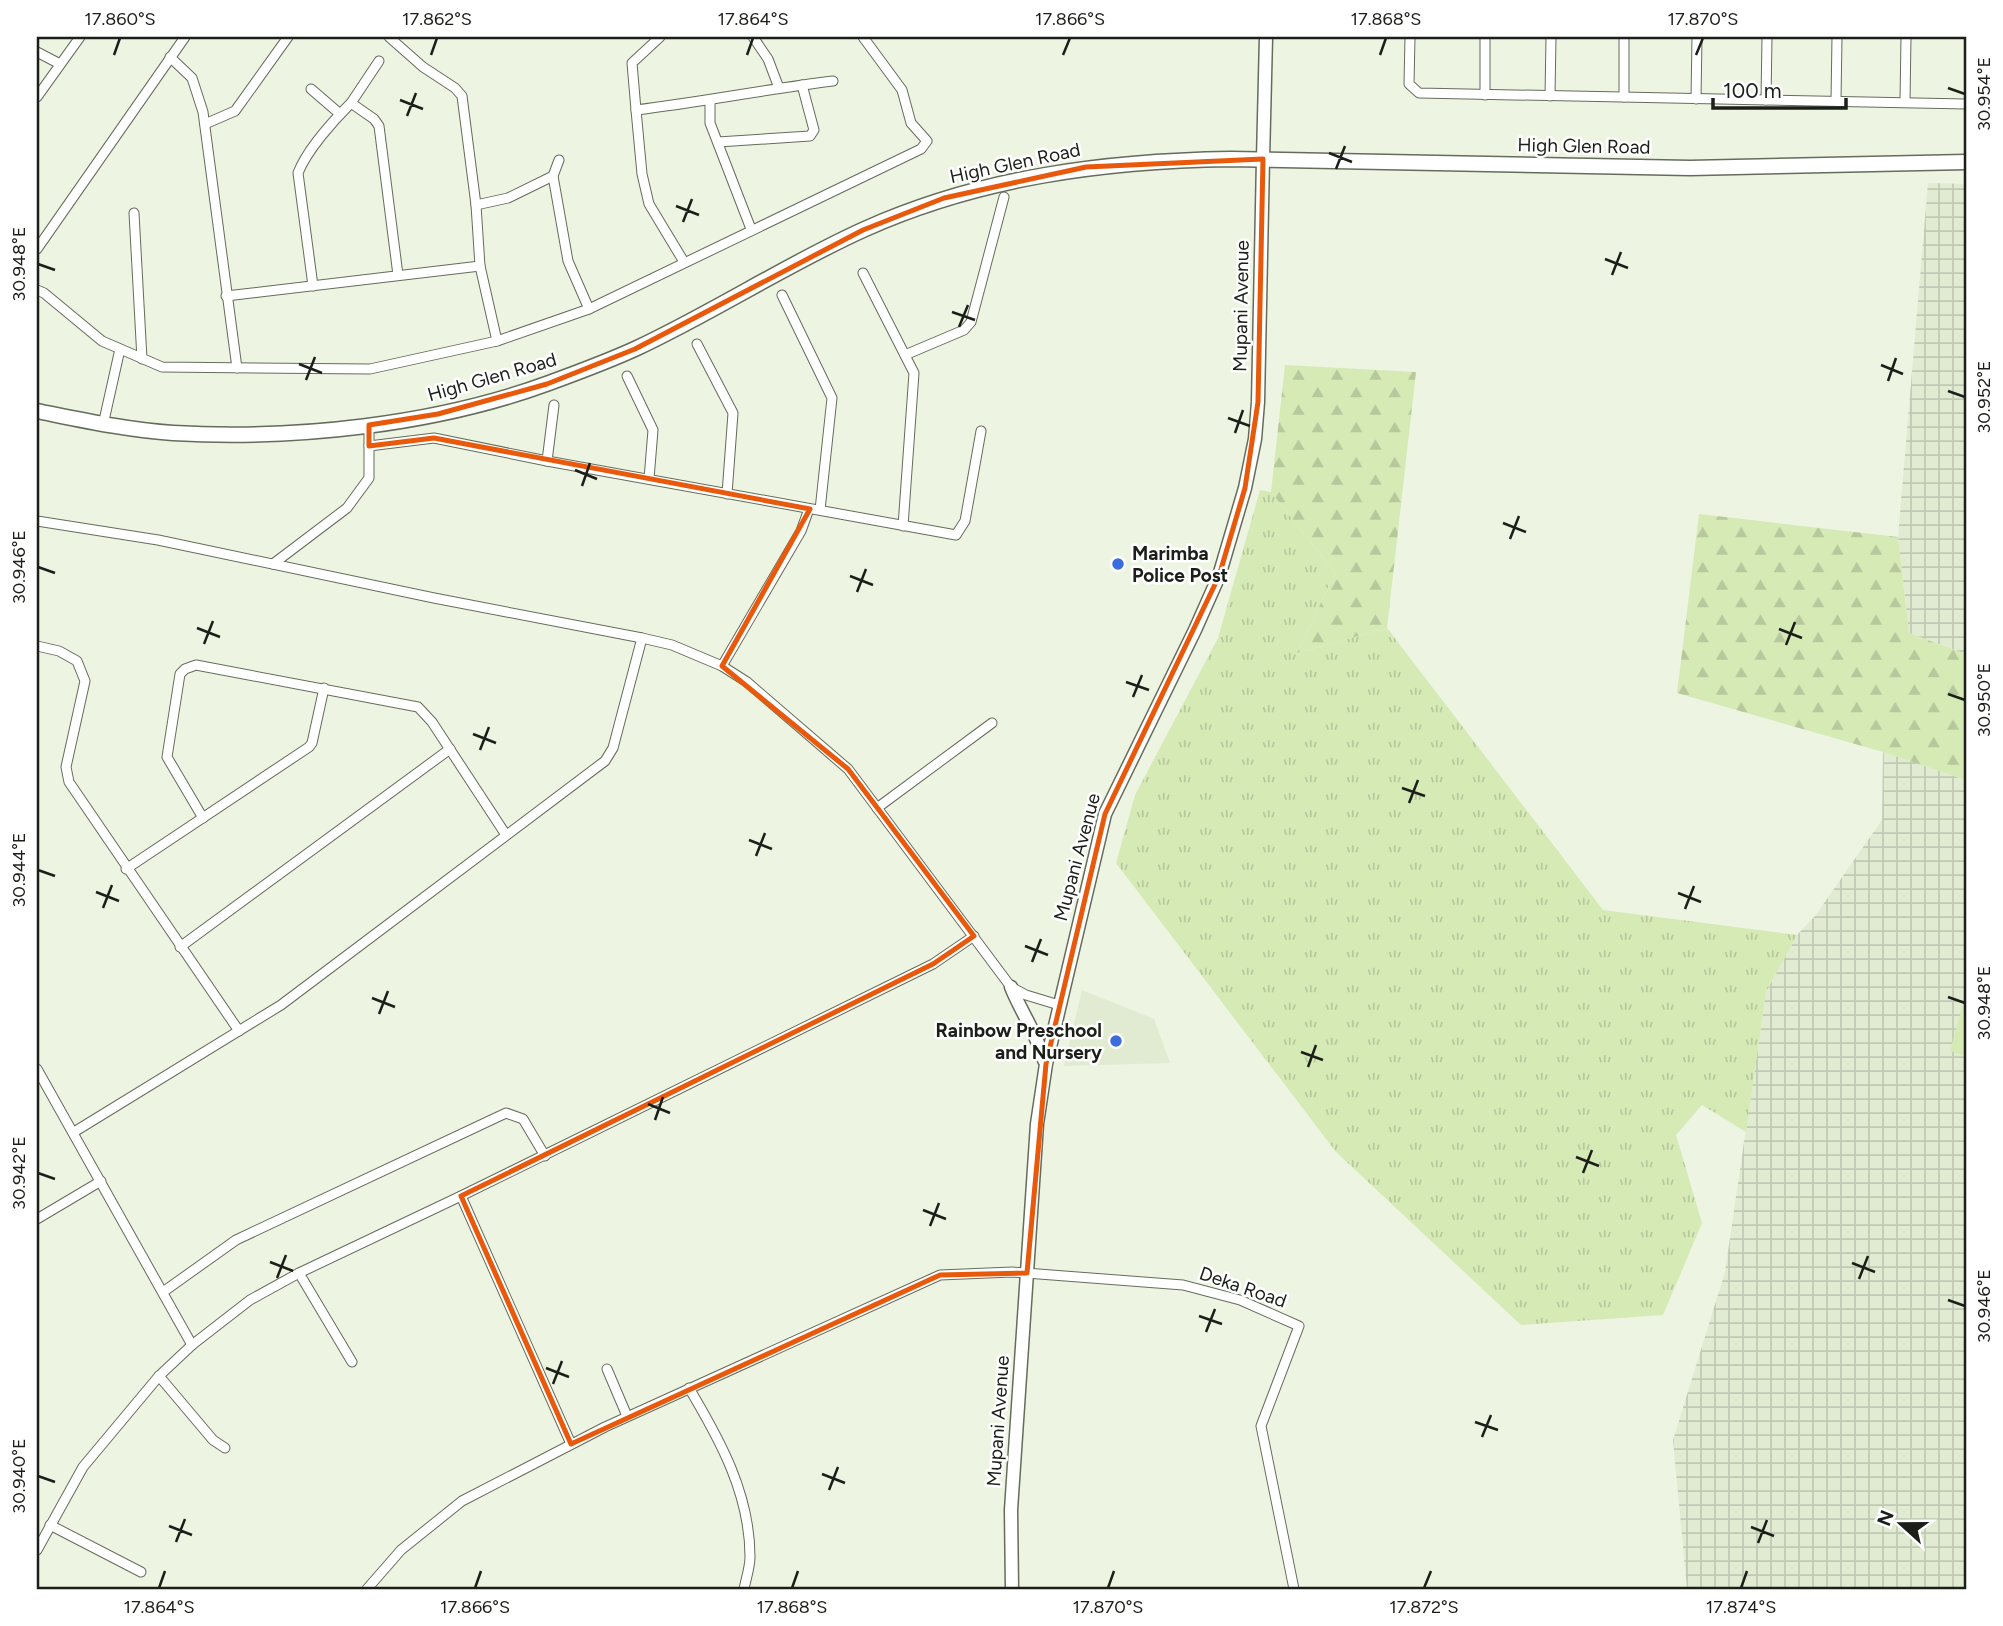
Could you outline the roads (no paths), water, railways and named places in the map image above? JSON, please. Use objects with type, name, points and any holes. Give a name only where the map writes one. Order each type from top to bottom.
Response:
[{"type":"main road","name":"High Glen Road","points":[[37,411],[103,425],[171,433],[225,434],[369,425],[438,414],[547,384],[635,349],[863,230],[944,198],[985,186],[1086,167],[1171,160],[1263,159],[1690,168],[1966,162]]},
{"type":"street","points":[[37,97],[80,37]]},
{"type":"street","points":[[37,249],[184,37]]},
{"type":"street","points":[[205,124],[235,111],[288,37]]},
{"type":"street","points":[[389,37],[462,96],[476,205],[480,266],[497,341]]},
{"type":"street","points":[[660,37],[632,63],[642,174],[649,204],[684,262]]},
{"type":"street","points":[[753,37],[768,59],[779,88]]},
{"type":"street","points":[[37,290],[103,341],[166,368],[360,370],[497,341],[589,309],[921,149],[927,141],[911,123],[902,90],[863,37]]},
{"type":"street","name":"Mupani Avenue","points":[[1012,1589],[1011,1510],[1037,1125],[1046,1064],[1105,814],[1219,576],[1245,488],[1255,439],[1266,37]]},
{"type":"street","points":[[1410,37],[1409,84],[1419,93],[1966,104]]},
{"type":"street","points":[[1485,37],[1485,94]]},
{"type":"street","points":[[1550,96],[1551,37]]},
{"type":"street","points":[[1624,37],[1624,97]]},
{"type":"street","points":[[1696,99],[1697,37]]},
{"type":"street","points":[[1766,100],[1767,37]]},
{"type":"street","points":[[1836,101],[1837,37]]},
{"type":"street","points":[[1905,102],[1906,37]]},
{"type":"street","points":[[37,52],[60,64]]},
{"type":"street","points":[[170,57],[192,78],[200,97],[237,368]]},
{"type":"street","points":[[313,286],[298,173],[303,162],[351,103],[379,61]]},
{"type":"street","points":[[636,110],[833,81]]},
{"type":"street","points":[[718,142],[810,136],[814,130],[802,85]]},
{"type":"street","points":[[311,89],[340,114]]},
{"type":"street","points":[[710,101],[709,116],[751,229]]},
{"type":"street","points":[[351,103],[374,118],[379,126],[398,275]]},
{"type":"street","points":[[559,160],[553,176],[568,261],[589,309]]},
{"type":"street","points":[[476,205],[508,198],[553,176]]},
{"type":"street","points":[[905,355],[964,330],[971,321],[1004,197]]},
{"type":"street","points":[[134,213],[142,359]]},
{"type":"street","points":[[226,296],[480,266]]},
{"type":"street","points":[[863,273],[914,373],[903,526]]},
{"type":"street","points":[[722,666],[815,509],[832,398],[782,295]]},
{"type":"street","points":[[697,344],[733,413],[727,494]]},
{"type":"street","points":[[103,425],[120,349]]},
{"type":"street","points":[[627,376],[653,430],[649,479]]},
{"type":"street","points":[[547,461],[554,405]]},
{"type":"street","points":[[273,564],[346,508],[369,478],[369,425]]},
{"type":"street","points":[[369,446],[434,438],[956,535],[962,530],[981,431]]},
{"type":"street","points":[[37,521],[158,540],[642,638],[672,645],[722,666],[747,682],[848,769],[1012,987],[1046,1064]]},
{"type":"street","points":[[74,1132],[281,1005],[605,761],[610,754],[642,638]]},
{"type":"street","points":[[37,646],[59,651],[78,661],[85,681],[66,767],[69,782],[239,1031]]},
{"type":"street","points":[[203,818],[167,757],[180,674],[185,669],[202,665],[418,707],[432,722],[506,835]]},
{"type":"street","points":[[126,869],[309,747],[324,688]]},
{"type":"street","points":[[877,808],[992,723]]},
{"type":"street","points":[[180,947],[450,749]]},
{"type":"street","points":[[37,1550],[83,1467],[159,1376],[192,1345],[250,1300],[299,1273],[545,1156],[933,964],[974,936]]},
{"type":"street","points":[[1012,987],[1026,995],[1059,1004]]},
{"type":"street","points":[[37,1069],[192,1345]]},
{"type":"street","points":[[163,1292],[236,1240],[506,1114],[523,1118],[545,1156]]},
{"type":"street","points":[[37,1219],[101,1181]]},
{"type":"street","points":[[461,1196],[571,1444]]},
{"type":"street","points":[[299,1273],[352,1362]]},
{"type":"street","points":[[367,1589],[401,1550],[462,1501],[627,1416],[940,1275],[1027,1273]]},
{"type":"street","name":"Deka Road","points":[[1027,1273],[1183,1285],[1240,1300],[1299,1326],[1261,1426],[1294,1589]]},
{"type":"street","points":[[607,1369],[627,1416]]},
{"type":"street","points":[[159,1376],[213,1440],[225,1448]]},
{"type":"street","points":[[689,1388],[722,1443],[739,1488],[750,1558],[744,1589]]},
{"type":"street","points":[[50,1525],[141,1572]]},
{"type":"place","name":"Marimba Police Post","points":[[1118,564]]},
{"type":"place","name":"Rainbow Preschool and Nursery","points":[[1116,1041]]}]
